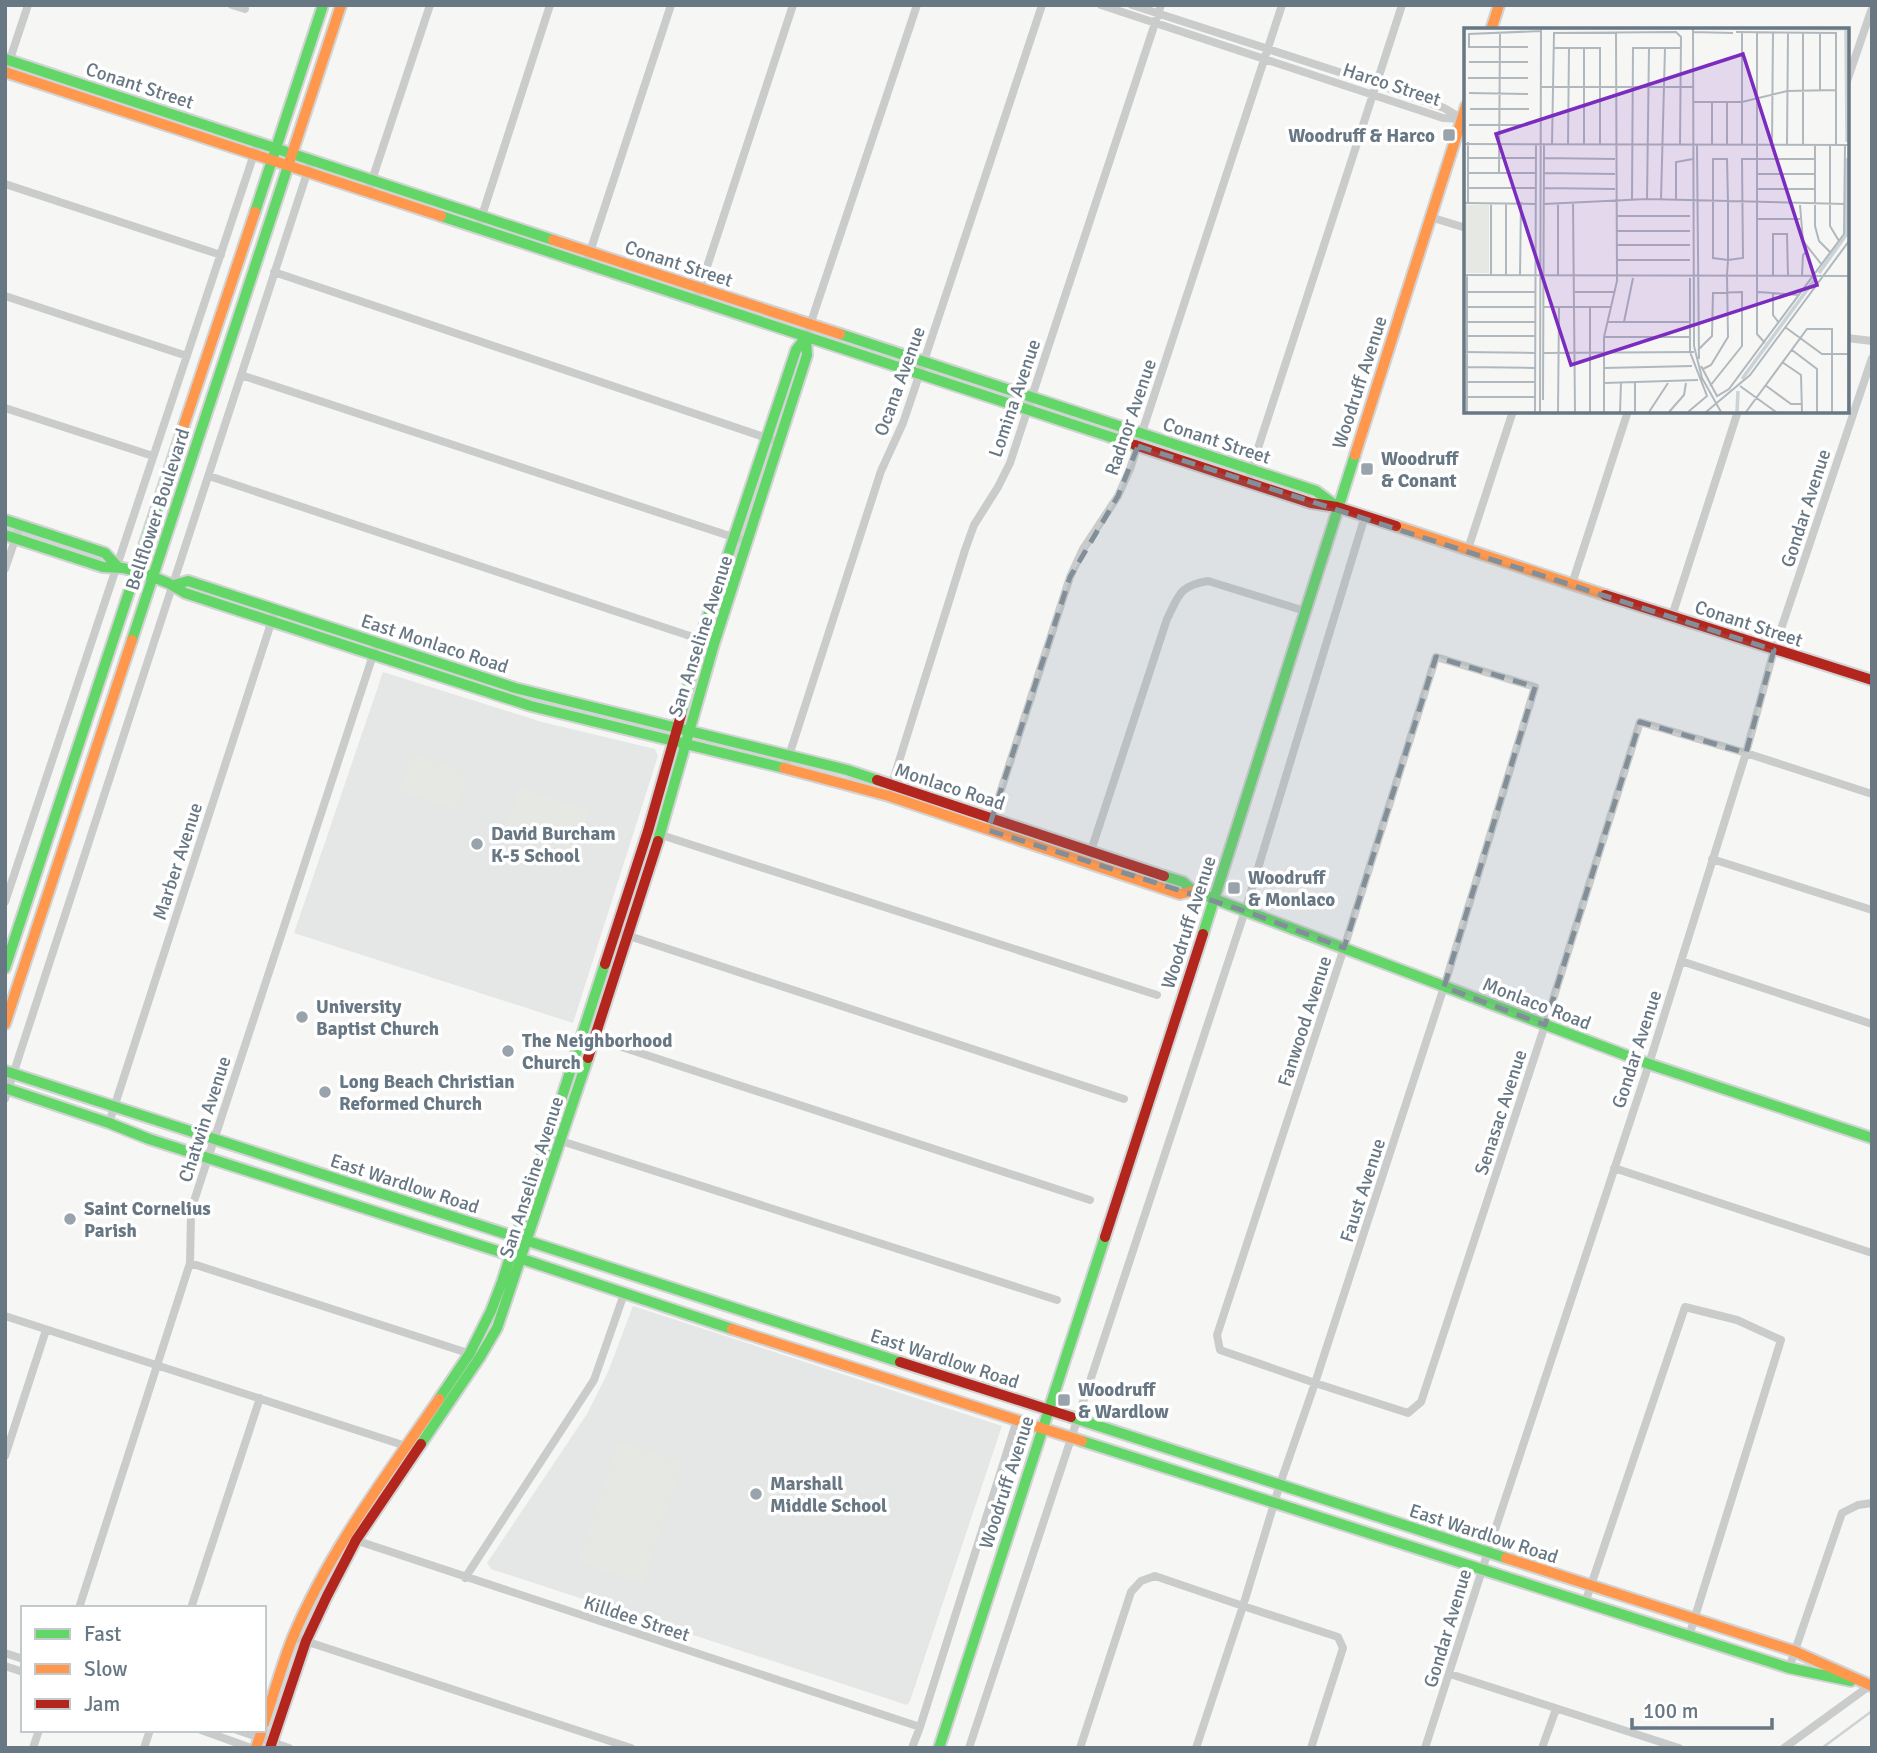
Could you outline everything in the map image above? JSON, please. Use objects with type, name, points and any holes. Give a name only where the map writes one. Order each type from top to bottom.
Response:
[{"type":"street","points":[[5,73],[28,5]]},
{"type":"street","points":[[232,5],[244,9]]},
{"type":"street","name":"Bellflower Boulevard","points":[[5,968],[323,5]]},
{"type":"street","name":"Bellflower Boulevard","points":[[5,1024],[341,5]]},
{"type":"street","points":[[368,192],[430,5]]},
{"type":"street","points":[[478,228],[550,5]]},
{"type":"street","points":[[586,264],[671,5]]},
{"type":"street","points":[[696,300],[793,5]]},
{"type":"street","name":"San Anseline Avenue","points":[[266,1717],[293,1637],[312,1598],[475,1355],[497,1328],[522,1259],[522,1239],[555,1139],[595,1039],[674,741],[683,729],[748,542],[807,355],[806,337],[810,324],[917,5]]},
{"type":"street","name":"Ocana Avenue","points":[[785,768],[881,471],[903,423],[920,374],[1042,5]]},
{"type":"street","name":"Harco Street","points":[[1101,5],[1443,118],[1461,119]]},
{"type":"street","name":"Harco Street","points":[[1132,5],[1160,10],[1376,84],[1441,107],[1461,119]]},
{"type":"street","name":"Radnor Avenue","points":[[988,830],[1070,577],[1083,549],[1118,496],[1130,469],[1282,5]]},
{"type":"street","points":[[1247,482],[1402,5]]},
{"type":"street","points":[[1492,28],[1499,5]]},
{"type":"street","points":[[1849,75],[1872,8]]},
{"type":"street","name":"Lomina Avenue","points":[[889,796],[965,550],[974,525],[1010,464],[1160,10]]},
{"type":"street","name":"Conant Street","points":[[8,60],[924,362],[1138,446],[1311,503],[1337,507],[1872,680]]},
{"type":"street","name":"Conant Street","points":[[5,73],[920,374],[1142,434],[1316,491],[1337,507]]},
{"type":"street","name":"Woodruff Avenue","points":[[939,1748],[1464,111]]},
{"type":"street","name":"Bellflower Boulevard","points":[[5,902],[258,142]]},
{"type":"street","name":"Bellflower Boulevard","points":[[6,1092],[10,1072],[174,585],[240,374],[312,160]]},
{"type":"street","points":[[5,184],[221,255]]},
{"type":"street","points":[[1430,217],[1464,227]]},
{"type":"street","points":[[274,272],[779,442]]},
{"type":"street","points":[[5,296],[187,355]]},
{"type":"street","name":"San Anseline Avenue","points":[[555,1139],[582,1034],[660,834],[686,743],[683,729],[700,640],[796,350],[806,337]]},
{"type":"street","points":[[1849,338],[1872,341]]},
{"type":"street","name":"Gondar Avenue","points":[[1425,1748],[1681,961],[1746,753],[1774,650],[1872,358]]},
{"type":"street","points":[[240,374],[748,542]]},
{"type":"street","points":[[5,408],[153,456]]},
{"type":"street","points":[[1468,550],[1512,413]]},
{"type":"street","points":[[1572,584],[1627,413]]},
{"type":"street","points":[[1672,616],[1737,413]]},
{"type":"street","points":[[209,476],[714,644]]},
{"type":"street","points":[[969,1748],[1245,911],[1365,516]]},
{"type":"street","points":[[5,520],[105,553],[117,566]]},
{"type":"street","points":[[5,569],[10,536],[20,525]]},
{"type":"street","name":"East Monlaco Road","points":[[10,536],[103,567],[117,566],[174,585],[185,593],[531,706],[686,743]]},
{"type":"street","name":"East Monlaco Road","points":[[174,585],[188,581],[515,688],[683,729]]},
{"type":"street","points":[[1087,863],[1167,619],[1180,592],[1194,584],[1208,581],[1305,611]]},
{"type":"street","name":"Marber Avenue","points":[[109,1123],[275,609]]},
{"type":"street","name":"Chatwin Avenue","points":[[80,1606],[190,1263],[191,1214],[208,1158],[377,643]]},
{"type":"street","name":"Fanwood Avenue","points":[[1315,1384],[1220,1350],[1217,1335],[1436,657],[1487,672]]},
{"type":"street","name":"Faust Avenue","points":[[1196,1748],[1444,987],[1535,687],[1487,672]]},
{"type":"street","name":"Senasac Avenue","points":[[1315,1384],[1408,1413],[1421,1402],[1545,1025],[1640,722],[1746,753]]},
{"type":"street","name":"Monlaco Road","points":[[683,729],[892,784],[1183,882],[1193,891],[1648,1064],[1872,1138]]},
{"type":"street","name":"Monlaco Road","points":[[686,743],[889,796],[1180,894],[1193,891]]},
{"type":"street","points":[[1746,753],[1872,794]]},
{"type":"street","points":[[648,831],[1157,995]]},
{"type":"street","points":[[1712,859],[1872,910]]},
{"type":"street","points":[[622,934],[1124,1099]]},
{"type":"street","points":[[1681,961],[1872,1024]]},
{"type":"street","points":[[582,1034],[1090,1200]]},
{"type":"street","name":"East Wardlow Road","points":[[10,1072],[1794,1651],[1871,1685]]},
{"type":"street","name":"East Wardlow Road","points":[[6,1092],[109,1123],[149,1139],[624,1294],[1789,1668],[1871,1685]]},
{"type":"street","points":[[555,1139],[1057,1300]]},
{"type":"street","points":[[1614,1168],[1872,1253]]},
{"type":"street","points":[[308,1190],[314,1172]]},
{"type":"street","points":[[409,1222],[414,1204]]},
{"type":"street","name":"San Anseline Avenue","points":[[475,1355],[510,1255],[522,1239]]},
{"type":"street","points":[[190,1263],[475,1355]]},
{"type":"street","points":[[465,1578],[594,1380],[624,1294]]},
{"type":"street","points":[[1585,1603],[1685,1307],[1737,1320],[1781,1340],[1689,1636]]},
{"type":"street","points":[[5,1316],[413,1448]]},
{"type":"street","points":[[5,1456],[46,1330]]},
{"type":"street","points":[[192,1606],[260,1398]]},
{"type":"street","name":"Woodruff Avenue","points":[[912,1748],[1017,1420]]},
{"type":"street","points":[[1789,1668],[1842,1513],[1858,1505],[1872,1503]]},
{"type":"street","name":"San Anseline Avenue","points":[[271,1745],[306,1641],[351,1539]]},
{"type":"street","name":"Killdee Street","points":[[351,1539],[920,1727]]},
{"type":"street","points":[[1080,1748],[1131,1592],[1141,1581],[1155,1576],[1338,1637],[1343,1648],[1311,1748]]},
{"type":"street","points":[[293,1637],[631,1748]]},
{"type":"street","points":[[1450,1674],[1679,1748]]},
{"type":"street","points":[[1784,1748],[1871,1685]]},
{"type":"street","points":[[1542,1748],[1556,1709]]},
{"type":"street","points":[[211,1732],[289,1748]]},
{"type":"street","points":[[241,1732],[257,1741]]},
{"type":"highlighted area","points":[[1138,446],[1774,650],[1746,753],[1640,722],[1545,1025],[1444,987],[1535,687],[1436,657],[1344,948],[1245,911],[988,830],[1070,577],[1118,496]]},
{"type":"shaded area","name":"David Burcham K-5 School","points":[[383,672],[542,722],[655,749],[658,756],[573,1023],[294,933]]},
{"type":"shaded area","points":[[412,753],[468,772],[456,810],[399,791]]},
{"type":"shaded area","points":[[520,787],[589,811],[576,850],[506,827]]},
{"type":"shaded area","name":"Marshall Middle School","points":[[633,1306],[1002,1426],[907,1705],[491,1569],[487,1563],[587,1414],[608,1372]]},
{"type":"shaded area","points":[[618,1441],[683,1462],[643,1584],[578,1563]]},
{"type":"waterway","points":[[1822,1748],[1872,1711]]},
{"type":"traffic: fast","points":[[255,212],[323,5]]},
{"type":"traffic: fast","points":[[5,59],[553,240]]},
{"type":"traffic: fast","points":[[132,640],[290,160]]},
{"type":"traffic: fast","points":[[441,216],[1135,445]]},
{"type":"traffic: fast","points":[[840,334],[1316,491],[1335,505]]},
{"type":"traffic: fast","points":[[681,715],[700,640],[796,350],[806,337]]},
{"type":"traffic: fast","points":[[658,841],[714,644],[807,355],[806,337]]},
{"type":"traffic: fast","points":[[5,968],[184,425]]},
{"type":"traffic: fast","points":[[1203,934],[1355,455]]},
{"type":"traffic: fast","points":[[5,520],[105,553],[117,566]]},
{"type":"traffic: fast","points":[[5,535],[103,567],[123,568],[146,574],[185,593],[531,706],[784,768]]},
{"type":"traffic: fast","points":[[174,585],[188,581],[515,688],[847,770],[877,780]]},
{"type":"traffic: fast","points":[[1164,876],[1183,882],[1193,891],[1649,1064],[1872,1138]]},
{"type":"traffic: fast","points":[[439,1399],[470,1353],[491,1311],[605,964]]},
{"type":"traffic: fast","points":[[421,1444],[497,1328],[588,1058]]},
{"type":"traffic: fast","points":[[5,1071],[900,1362]]},
{"type":"traffic: fast","points":[[5,1088],[149,1139],[732,1329]]},
{"type":"traffic: fast","points":[[939,1748],[1105,1237]]},
{"type":"traffic: fast","points":[[1071,1417],[1506,1558]]},
{"type":"traffic: fast","points":[[1082,1441],[1789,1668],[1851,1681]]},
{"type":"traffic: slow","points":[[290,160],[341,5]]},
{"type":"traffic: slow","points":[[1492,28],[1499,5]]},
{"type":"traffic: slow","points":[[5,72],[441,216]]},
{"type":"traffic: slow","points":[[1355,455],[1464,112]]},
{"type":"traffic: slow","points":[[184,425],[255,212]]},
{"type":"traffic: slow","points":[[553,240],[840,334]]},
{"type":"traffic: slow","points":[[1396,526],[1605,595]]},
{"type":"traffic: slow","points":[[5,1024],[132,640]]},
{"type":"traffic: slow","points":[[784,768],[889,796],[1180,894],[1193,891]]},
{"type":"traffic: slow","points":[[732,1329],[1082,1441]]},
{"type":"traffic: slow","points":[[266,1717],[293,1637],[307,1605],[360,1514],[439,1399]]},
{"type":"traffic: slow","points":[[1506,1558],[1794,1651],[1872,1686]]},
{"type":"traffic: slow","points":[[256,1748],[261,1732]]},
{"type":"traffic: jam","points":[[1135,445],[1311,503],[1337,507],[1396,526]]},
{"type":"traffic: jam","points":[[1605,595],[1872,680]]},
{"type":"traffic: jam","points":[[605,964],[648,831],[681,715]]},
{"type":"traffic: jam","points":[[877,780],[1164,876]]},
{"type":"traffic: jam","points":[[588,1058],[658,841]]},
{"type":"traffic: jam","points":[[1105,1237],[1203,934]]},
{"type":"traffic: jam","points":[[900,1362],[1071,1417]]},
{"type":"traffic: jam","points":[[270,1748],[306,1641],[327,1596],[356,1540],[421,1444]]},
{"type":"place","name":"Woodruff & Harco","points":[[1449,135]]},
{"type":"place","name":"Woodruff & Conant","points":[[1367,469]]},
{"type":"place","name":"David Burcham K-5 School","points":[[477,844]]},
{"type":"place","name":"Woodruff & Monlaco","points":[[1234,888]]},
{"type":"place","name":"University Baptist Church","points":[[302,1017]]},
{"type":"place","name":"The Neighborhood Church","points":[[508,1051]]},
{"type":"place","name":"Long Beach Christian Reformed Church","points":[[325,1092]]},
{"type":"place","name":"Saint Cornelius Parish","points":[[70,1219]]},
{"type":"place","name":"Woodruff & Wardlow","points":[[1064,1400]]},
{"type":"place","name":"Marshall Middle School","points":[[756,1494]]}]
